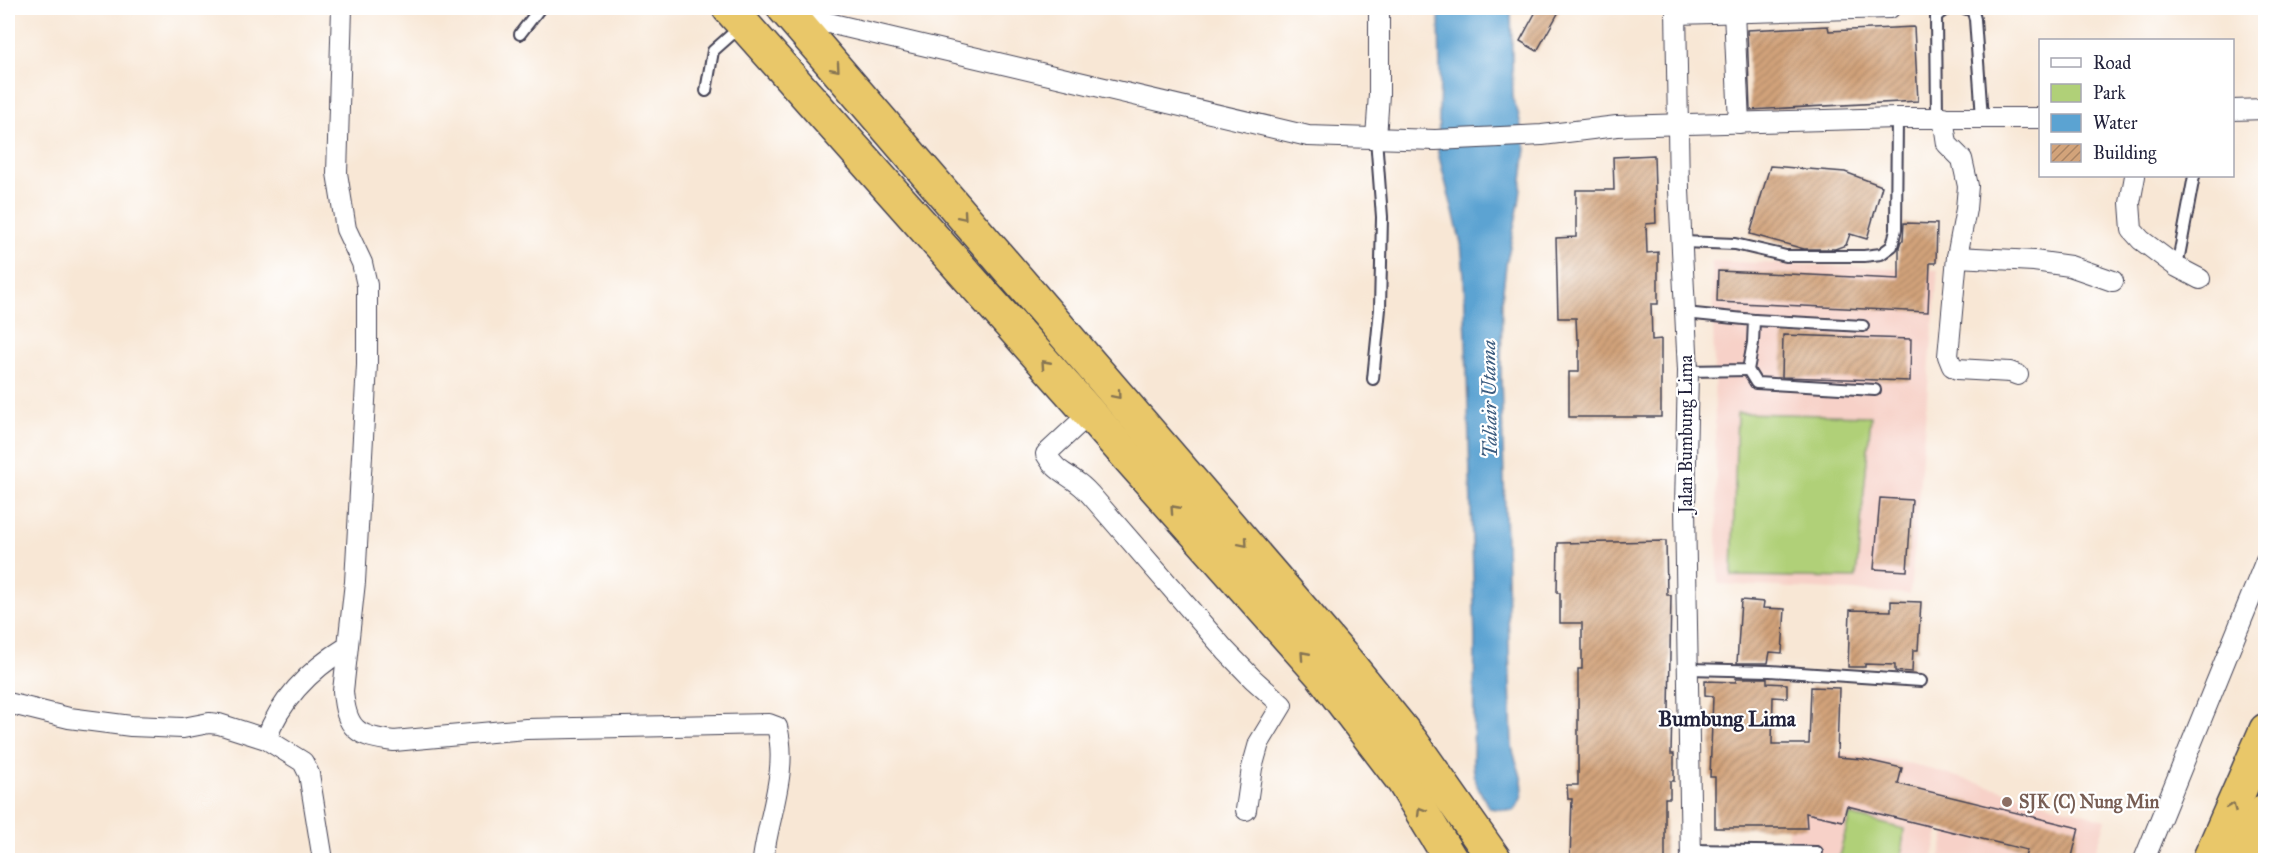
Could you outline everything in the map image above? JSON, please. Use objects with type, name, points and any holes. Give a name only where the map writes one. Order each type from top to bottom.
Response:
[{"type":"highway","points":[[784,8],[814,22],[1353,669],[1412,742],[1495,861]]},
{"type":"highway","points":[[736,16],[1083,419],[1322,675],[1403,781],[1447,858]]},
{"type":"highway","points":[[2209,861],[2265,730]]},
{"type":"highway","points":[[2244,861],[2265,810]]},
{"type":"street","points":[[342,8],[337,173],[346,229],[362,263],[367,285],[368,308],[368,365],[355,582],[343,691],[344,710],[350,724],[358,733],[374,739],[394,741],[526,729],[769,724],[777,727],[781,760],[763,861]]},
{"type":"street","points":[[1376,138],[1379,94],[1379,8]]},
{"type":"street","points":[[1676,11],[1734,12],[1890,8]]},
{"type":"street","name":"Jalan Bumbung Lima","points":[[1676,11],[1679,190],[1688,371],[1685,507],[1691,855]]},
{"type":"street","points":[[1734,12],[1739,123]]},
{"type":"street","points":[[814,22],[1308,136],[1435,140],[1542,135],[1617,126],[1940,117],[2039,118]]},
{"type":"street","points":[[2234,110],[2265,109]]},
{"type":"street","points":[[1940,117],[1947,144],[1962,159],[1968,186],[1957,257],[1948,356],[1952,366],[1967,371],[1984,370],[2018,375]]},
{"type":"street","points":[[2135,177],[2130,203],[2132,230],[2141,240],[2176,267],[2200,279]]},
{"type":"street","points":[[1957,257],[2034,261],[2070,266],[2113,281]]},
{"type":"street","points":[[1083,419],[1046,454],[1052,464],[1061,474],[1079,483],[1226,651],[1282,705],[1258,743],[1246,810]]},
{"type":"street","points":[[2144,861],[2265,560]]},
{"type":"street","points":[[266,739],[276,715],[292,693],[327,659],[347,647]]},
{"type":"street","points":[[8,703],[69,718],[131,726],[183,728],[209,723],[249,732],[266,739],[303,762],[309,774],[323,861]]},
{"type":"lane","points":[[520,34],[540,8]]},
{"type":"lane","points":[[1940,117],[1936,17],[1947,8],[1957,8],[1969,9],[1973,12],[1975,19],[1982,118]]},
{"type":"lane","points":[[706,91],[713,51],[736,16]]},
{"type":"lane","points":[[1683,242],[1736,244],[1786,256],[1881,254],[1892,246],[1896,229],[1897,118]]},
{"type":"lane","points":[[1373,379],[1380,309],[1382,217],[1376,138]]},
{"type":"lane","points":[[2176,267],[2194,177]]},
{"type":"lane","points":[[1685,313],[1754,320],[1863,326]]},
{"type":"lane","points":[[1754,320],[1748,370],[1756,383],[1875,390]]},
{"type":"lane","points":[[1688,371],[1748,370]]},
{"type":"lane","points":[[1688,669],[1770,671],[1921,681]]},
{"type":"lane","points":[[1691,855],[1817,852]]},
{"type":"shaded area","points":[[1712,261],[1938,270],[1910,594],[1718,584]],"holes":[[[1718,272],[1929,280],[1928,312],[1717,302]],[[1784,335],[1911,339],[1782,377]],[[1880,498],[1912,500],[1907,571],[1874,568]]]},
{"type":"shaded area","name":"SJK (C) Nung Min","points":[[1787,746],[1912,764],[2106,820],[2093,860],[2071,860],[2079,828],[1898,784],[1902,768],[1862,759],[1829,756],[1810,813],[1843,821],[1847,806],[1940,829],[1932,860],[1901,860],[1903,829],[1850,816],[1838,860],[1788,860]],"holes":[[[1806,810],[1806,828],[1788,828]]]},
{"type":"shaded area","name":"SJK (C) Nung Min","points":[[1947,831],[2027,850],[2024,860],[1939,860]]},
{"type":"green space","points":[[1737,413],[1871,416],[1856,578],[1732,576]]},
{"type":"green space","points":[[1850,815],[1904,829],[1901,860],[1838,860]]},
{"type":"water","name":"Taliair Utama","points":[[1439,8],[1511,8],[1513,100],[1526,149],[1502,299],[1501,376],[1512,745],[1523,787],[1519,803],[1513,811],[1489,808],[1475,782],[1473,763],[1475,640],[1464,276],[1461,243],[1438,153]]},
{"type":"building","points":[[1538,8],[1561,8],[1537,51],[1520,41]]},
{"type":"building","points":[[1828,26],[1829,31],[1914,27],[1918,101],[1750,110],[1747,30]]},
{"type":"building","points":[[1654,155],[1656,223],[1646,224],[1647,253],[1658,252],[1658,304],[1651,304],[1652,340],[1661,339],[1661,417],[1569,417],[1569,372],[1579,372],[1579,339],[1577,339],[1576,318],[1558,318],[1556,238],[1576,237],[1576,190],[1614,190],[1613,157]]},
{"type":"building","points":[[1770,166],[1845,172],[1882,186],[1867,239],[1850,234],[1846,245],[1835,249],[1804,249],[1750,234]]},
{"type":"building","points":[[1904,223],[1937,224],[1936,263],[1930,263],[1928,312],[1717,302],[1718,271],[1899,279],[1899,247],[1903,241]]},
{"type":"building","points":[[1783,335],[1911,339],[1910,381],[1782,377]]},
{"type":"building","points":[[1880,498],[1912,500],[1907,571],[1874,569]]},
{"type":"building","points":[[1666,541],[1667,595],[1671,595],[1669,711],[1672,711],[1671,754],[1674,754],[1674,781],[1670,781],[1670,798],[1665,798],[1665,860],[1570,860],[1572,799],[1568,799],[1567,785],[1578,785],[1578,669],[1582,669],[1582,623],[1560,623],[1560,593],[1557,593],[1558,543]]},
{"type":"building","points":[[1741,600],[1764,602],[1763,608],[1785,609],[1782,653],[1770,652],[1768,663],[1737,663]]},
{"type":"building","points":[[1891,601],[1921,602],[1918,650],[1913,650],[1912,672],[1895,671],[1895,665],[1865,664],[1865,667],[1848,667],[1850,610],[1891,611]]},
{"type":"building","points":[[1736,678],[1767,678],[1767,683],[1787,684],[1787,698],[1773,697],[1772,744],[1809,744],[1811,687],[1839,688],[1837,757],[1862,759],[1902,768],[1898,784],[2079,828],[2071,861],[2024,861],[2027,850],[1847,806],[1843,821],[1806,813],[1807,828],[1715,828],[1715,777],[1710,777],[1713,696],[1705,695],[1705,681],[1736,682]]},
{"type":"place","name":"SJK (C) Nung Min","points":[[2007,802]]},
{"type":"district","name":"Bumbung Lima","points":[[1727,719]]}]
